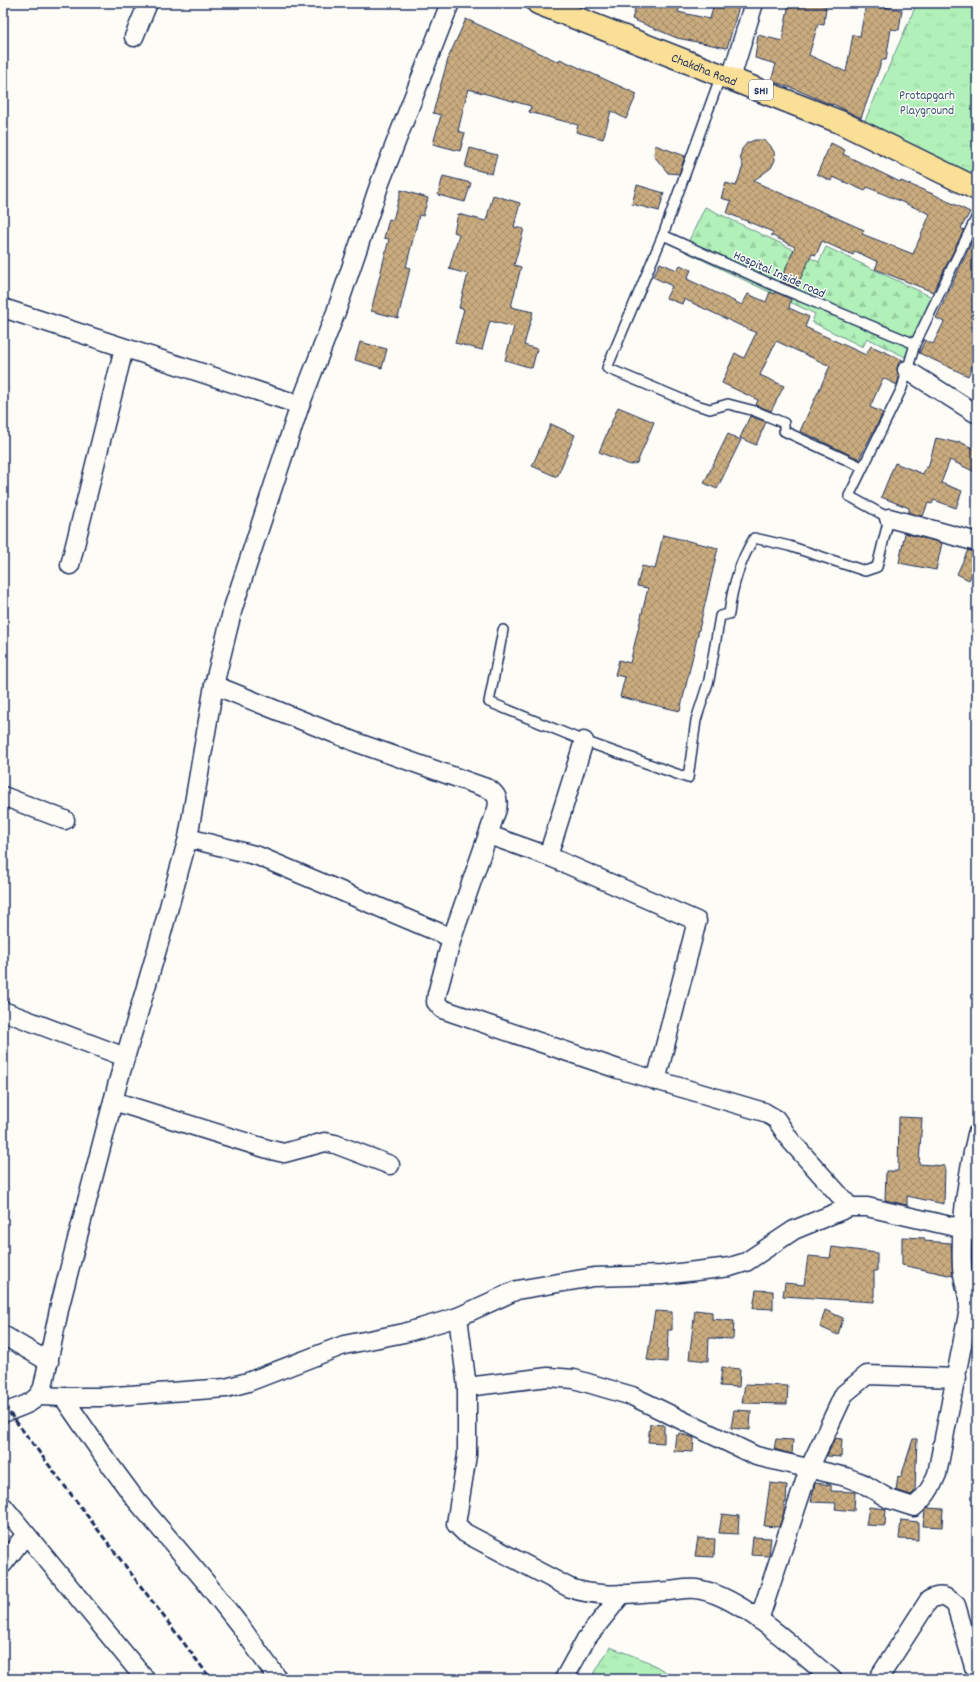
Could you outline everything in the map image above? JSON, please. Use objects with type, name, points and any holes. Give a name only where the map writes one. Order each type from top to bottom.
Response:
[{"type":"main road","name":"Chakdha Road","points":[[538,3],[840,122],[977,189]]},
{"type":"street","points":[[134,36],[148,3]]},
{"type":"street","points":[[40,1396],[49,1362],[60,1305],[113,1101],[188,838],[214,685],[233,608],[300,405],[336,312],[380,183],[450,3]]},
{"type":"street","points":[[726,76],[754,3]]},
{"type":"street","points":[[3,308],[300,405]]},
{"type":"street","points":[[70,565],[124,348]]},
{"type":"street","points":[[907,370],[975,413],[977,412]]},
{"type":"street","points":[[889,518],[977,542]]},
{"type":"street","points":[[214,685],[358,743],[489,789],[497,795],[499,802],[452,938],[437,994],[436,1002],[442,1009],[656,1081],[764,1112],[776,1119],[790,1140],[850,1207]]},
{"type":"street","points":[[548,856],[584,741]]},
{"type":"street","points":[[3,796],[65,820]]},
{"type":"street","points":[[488,835],[548,856],[697,921],[656,1081]]},
{"type":"street","points":[[188,838],[258,856],[452,938]]},
{"type":"street","points":[[3,1011],[125,1057]]},
{"type":"street","points":[[113,1101],[271,1150],[284,1153],[325,1142],[335,1144],[390,1165]]},
{"type":"street","points":[[467,1387],[548,1377],[574,1379],[639,1399],[740,1450],[756,1456],[846,1477],[864,1484],[889,1500],[914,1507],[921,1501],[933,1484],[937,1474],[957,1378],[969,1309],[969,1298],[963,1275],[969,1230],[972,1157],[977,1134]]},
{"type":"street","points":[[3,1413],[28,1403],[40,1396],[63,1397],[178,1393],[226,1388],[248,1382],[344,1345],[404,1333],[458,1317],[517,1290],[545,1284],[594,1277],[662,1275],[730,1267],[746,1262],[794,1230],[850,1207],[867,1207],[969,1230]]},
{"type":"street","points":[[458,1317],[467,1387],[467,1454],[456,1524],[465,1533],[570,1588],[584,1593],[622,1594],[696,1589],[722,1597],[759,1620],[832,1679]]},
{"type":"street","points":[[3,1335],[49,1362]]},
{"type":"street","points":[[759,1620],[809,1469],[844,1394],[868,1375],[957,1378]]},
{"type":"street","points":[[63,1397],[104,1458],[136,1500],[242,1627],[278,1679]]},
{"type":"street","points":[[3,1506],[145,1679]]},
{"type":"street","points":[[3,1564],[26,1534]]},
{"type":"street","points":[[564,1679],[586,1639],[622,1594]]},
{"type":"street","points":[[878,1679],[929,1600],[938,1595],[948,1597],[956,1605],[977,1677]]},
{"type":"lane","points":[[726,76],[663,235],[607,368],[692,404],[710,409],[728,404],[755,411],[784,423],[784,431],[862,467]]},
{"type":"lane","points":[[503,630],[489,702],[584,741],[688,778],[696,720],[708,680],[720,616],[729,614],[732,592],[746,551],[754,538],[789,546],[865,571],[877,567],[889,518],[849,496],[902,388],[914,344],[977,216]]},
{"type":"lane","name":"Hospital Inside road","points":[[663,235],[773,285],[914,344]]},
{"type":"green space","name":"Protapgarh Playground","points":[[917,3],[977,3],[977,177],[862,127]]},
{"type":"green space","points":[[705,207],[819,262],[826,247],[934,298],[905,357],[867,338],[863,347],[812,322],[815,314],[684,251]]},
{"type":"green space","points":[[610,1647],[647,1661],[678,1679],[591,1679]]},
{"type":"building","points":[[637,3],[681,3],[678,12],[710,19],[714,3],[740,3],[727,48],[677,38],[632,19]]},
{"type":"building","points":[[789,3],[811,3],[826,6],[824,25],[818,24],[809,55],[846,72],[853,35],[860,36],[866,4],[902,10],[899,30],[891,29],[886,60],[882,60],[861,118],[833,104],[832,105],[795,89],[771,81],[776,64],[755,58],[758,35],[782,41]]},
{"type":"building","points":[[466,19],[559,62],[560,59],[637,94],[626,119],[611,111],[603,139],[576,132],[578,125],[529,112],[531,106],[468,89],[458,131],[465,133],[460,151],[433,144],[441,115],[433,113],[438,94],[449,56]]},
{"type":"building","points":[[755,140],[763,140],[770,145],[774,152],[775,160],[771,168],[753,181],[864,230],[862,234],[913,254],[930,214],[867,187],[865,191],[833,177],[831,181],[817,174],[831,143],[845,150],[843,154],[900,182],[901,181],[933,194],[970,212],[961,228],[964,230],[933,292],[875,269],[878,262],[855,251],[853,255],[822,241],[816,255],[812,254],[796,288],[780,281],[795,247],[771,235],[773,232],[727,213],[731,201],[721,198],[726,183],[736,186],[743,166],[740,157],[742,149],[747,143]]},
{"type":"building","points":[[655,145],[685,156],[679,174],[668,173],[654,156]]},
{"type":"building","points":[[470,148],[497,155],[492,174],[465,167]]},
{"type":"building","points":[[443,176],[471,183],[465,202],[438,195]]},
{"type":"building","points":[[637,185],[664,193],[659,211],[632,204]]},
{"type":"building","points":[[401,190],[428,198],[423,216],[419,215],[406,267],[410,268],[398,318],[371,311],[389,239],[384,238],[389,219],[393,220]]},
{"type":"building","points":[[493,195],[520,203],[514,227],[524,229],[514,265],[521,267],[511,307],[533,312],[524,345],[537,349],[532,368],[505,360],[514,327],[490,321],[482,350],[455,343],[464,309],[459,308],[468,274],[449,269],[459,234],[454,232],[458,214],[486,221]]},
{"type":"building","points":[[975,235],[977,236],[977,356],[968,376],[919,353],[925,340],[933,344],[944,322],[936,318]]},
{"type":"building","points":[[660,263],[677,270],[680,265],[691,270],[687,279],[742,305],[748,294],[766,302],[770,292],[774,294],[775,292],[791,299],[789,308],[809,317],[805,327],[866,355],[871,346],[903,360],[898,364],[897,369],[899,377],[897,385],[883,378],[870,407],[883,413],[859,459],[800,431],[830,366],[776,341],[760,375],[784,386],[771,411],[756,405],[758,400],[722,383],[735,353],[744,358],[756,333],[684,299],[682,304],[666,298],[672,286],[653,277]]},
{"type":"building","points":[[360,342],[387,349],[382,368],[355,360]]},
{"type":"building","points":[[618,407],[654,422],[637,463],[630,465],[599,452]]},
{"type":"building","points":[[750,416],[766,422],[756,445],[740,438]]},
{"type":"building","points":[[551,424],[575,435],[557,477],[532,466]]},
{"type":"building","points":[[728,434],[741,440],[717,489],[704,483]]},
{"type":"building","points":[[936,438],[958,443],[958,441],[977,450],[977,473],[950,460],[941,483],[962,491],[956,508],[934,500],[932,504],[928,503],[923,516],[909,513],[909,508],[881,497],[895,463],[923,474],[926,467],[928,468]]},
{"type":"building","points":[[905,533],[942,543],[936,570],[899,563]]},
{"type":"building","points":[[663,535],[718,548],[680,711],[620,697],[625,677],[615,675],[619,660],[630,663],[648,588],[637,586],[642,566],[655,569]]},
{"type":"building","points":[[968,550],[977,552],[977,563],[969,580],[957,574]]},
{"type":"building","points":[[899,1117],[922,1118],[919,1164],[945,1166],[944,1204],[907,1196],[907,1205],[885,1200],[886,1171],[898,1171]]},
{"type":"building","points":[[902,1237],[925,1238],[924,1241],[951,1243],[953,1276],[902,1265]]},
{"type":"building","points":[[972,1245],[977,1246],[977,1282],[975,1281],[973,1271]]},
{"type":"building","points":[[832,1247],[877,1253],[877,1271],[874,1271],[874,1302],[783,1296],[785,1283],[804,1285],[808,1256],[830,1258]]},
{"type":"building","points":[[756,1290],[773,1291],[773,1309],[753,1308]]},
{"type":"building","points":[[695,1310],[712,1312],[712,1319],[734,1321],[733,1339],[709,1338],[708,1361],[689,1359]]},
{"type":"building","points":[[825,1310],[843,1318],[838,1335],[820,1327]]},
{"type":"building","points":[[655,1311],[672,1312],[672,1330],[668,1330],[667,1362],[647,1360]]},
{"type":"building","points":[[722,1367],[740,1369],[739,1387],[720,1386]]},
{"type":"building","points":[[745,1384],[788,1386],[787,1404],[742,1403]]},
{"type":"building","points":[[734,1410],[751,1411],[750,1430],[731,1428]]},
{"type":"building","points":[[650,1424],[664,1425],[664,1443],[648,1442]]},
{"type":"building","points":[[679,1433],[694,1438],[693,1452],[674,1451],[676,1435],[678,1436]]},
{"type":"building","points":[[835,1438],[842,1439],[841,1457],[827,1456]]},
{"type":"building","points":[[776,1439],[793,1440],[792,1454],[774,1449]]},
{"type":"building","points":[[913,1439],[917,1439],[915,1491],[911,1495],[896,1490],[898,1476],[901,1477]]},
{"type":"building","points":[[770,1483],[787,1485],[786,1503],[784,1503],[784,1512],[779,1527],[764,1526]]},
{"type":"building","points":[[815,1483],[831,1485],[831,1491],[855,1492],[854,1511],[835,1509],[836,1503],[811,1502]]},
{"type":"building","points":[[869,1507],[886,1509],[885,1526],[866,1525]]},
{"type":"building","points":[[928,1508],[943,1509],[942,1527],[923,1526],[925,1511]]},
{"type":"building","points":[[722,1514],[739,1516],[738,1534],[719,1533]]},
{"type":"building","points":[[901,1520],[918,1522],[918,1540],[899,1539]]},
{"type":"building","points":[[753,1537],[771,1538],[769,1556],[751,1555]]},
{"type":"building","points":[[698,1538],[715,1539],[714,1557],[695,1556]]},
{"type":"railway","points":[[3,1407],[8,1411],[211,1679]]}]
